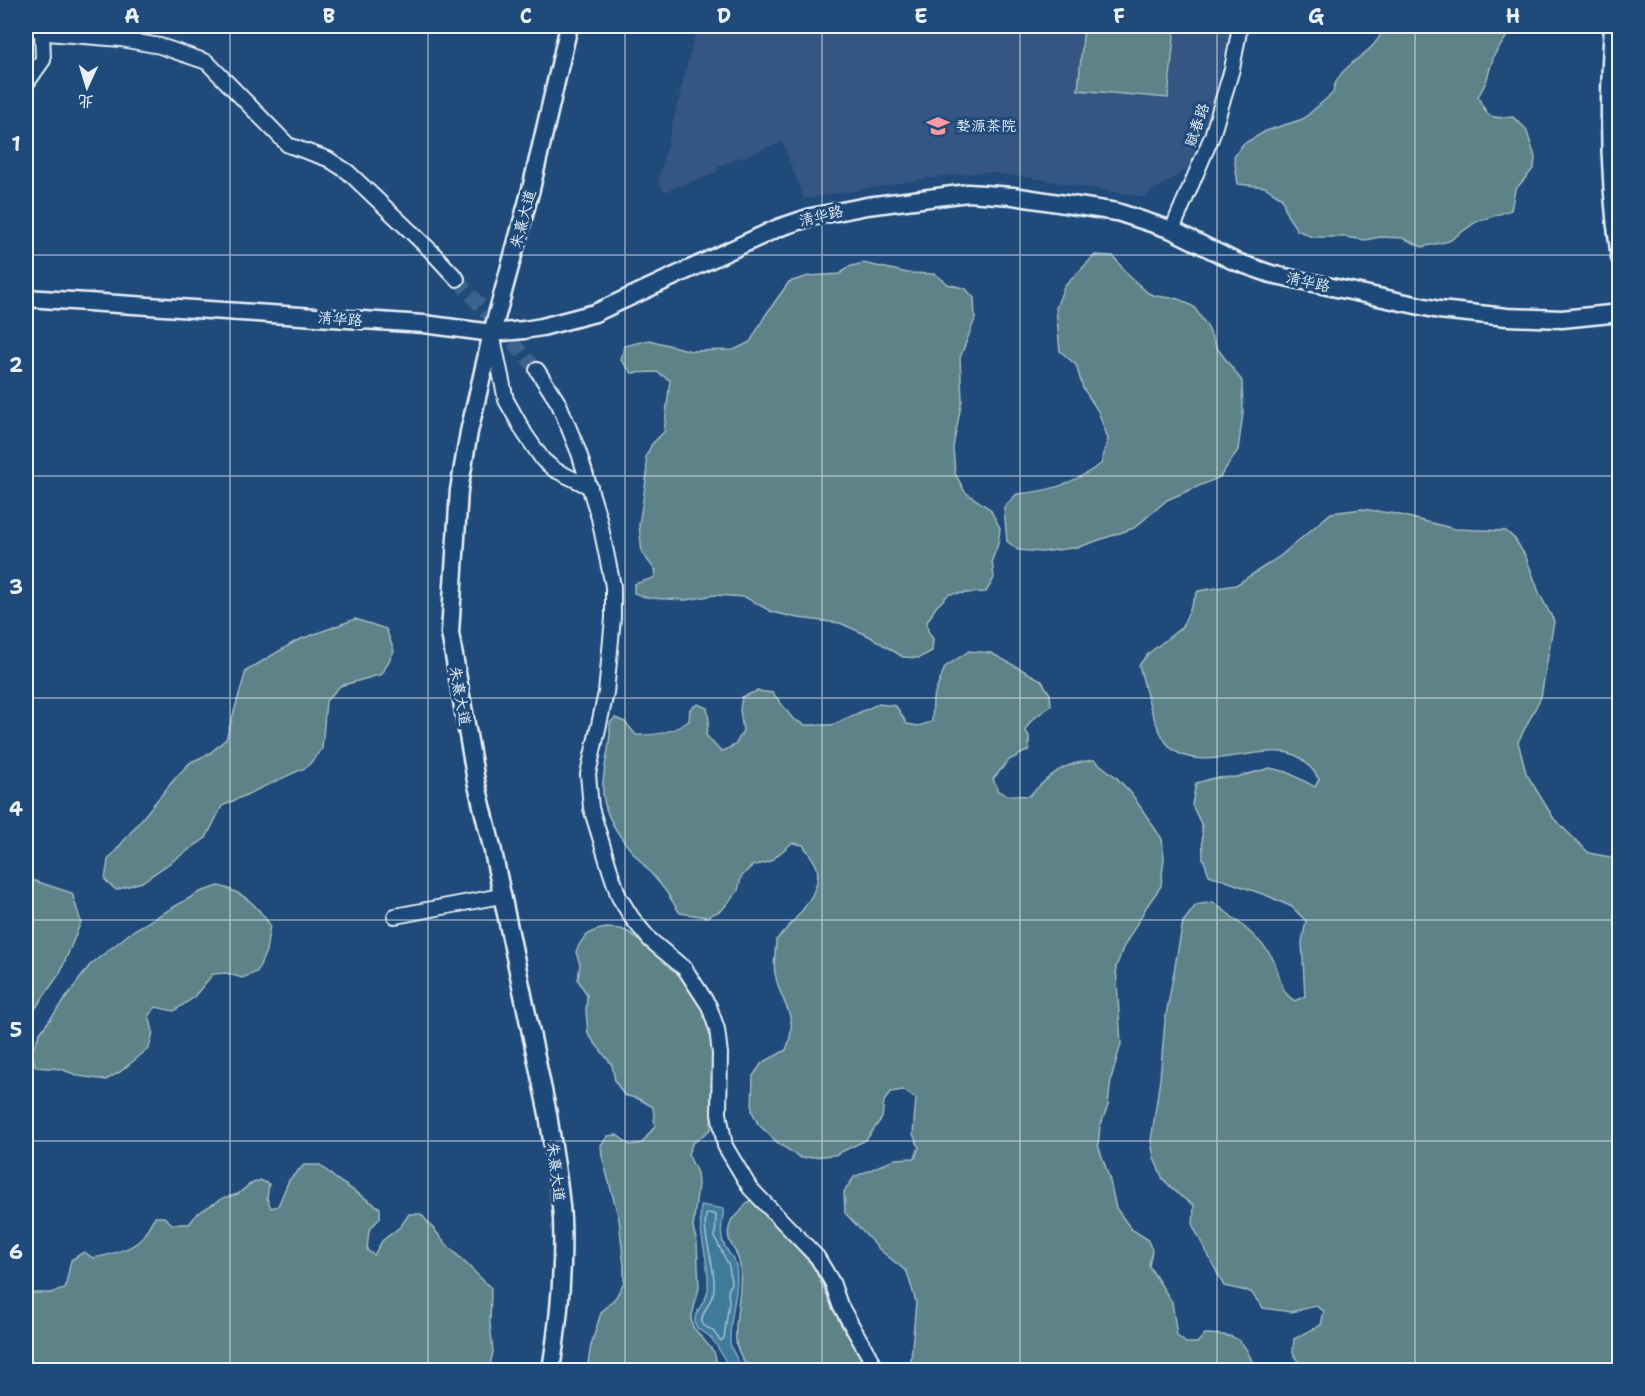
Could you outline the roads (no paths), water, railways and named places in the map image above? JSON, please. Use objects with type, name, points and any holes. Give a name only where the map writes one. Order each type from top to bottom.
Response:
[{"type":"main road","name":"朱熹大道","points":[[551,1371],[559,1313],[562,1219],[548,1114],[476,781],[450,633],[459,490],[469,432],[492,333],[531,189],[569,26]]},
{"type":"main road","points":[[1613,26],[1611,100],[1613,213],[1620,258]]},
{"type":"main road","name":"清华路","points":[[26,298],[424,324],[492,333],[542,327],[595,313],[778,228],[812,217],[867,206],[968,193],[1012,196],[1118,212],[1172,230],[1224,256],[1271,274],[1439,310],[1507,317],[1562,319],[1620,313]]},
{"type":"street","points":[[27,26],[42,31],[121,32],[207,63],[288,145],[328,159],[348,172],[457,279]]},
{"type":"street","name":"赋春路","points":[[1172,230],[1212,136],[1232,69],[1240,26]]},
{"type":"street","points":[[26,84],[43,60],[42,31]]},
{"type":"street","points":[[492,333],[504,393],[525,434],[543,460],[555,470],[590,487]]},
{"type":"street","points":[[537,370],[559,404],[579,453],[599,518],[613,586],[613,618],[606,693],[588,774],[591,808],[619,897],[650,940],[686,969],[709,1006],[717,1029],[720,1054],[718,1113],[725,1146],[750,1188],[821,1263],[832,1282],[840,1305],[877,1371]]},
{"type":"street","points":[[395,916],[501,896]]},
{"type":"water","points":[[701,1205],[724,1209],[722,1240],[735,1262],[737,1275],[730,1341],[742,1370],[730,1370],[714,1341],[698,1329],[695,1323],[696,1314],[706,1298],[708,1289],[700,1216]]},
{"type":"tunnel","points":[[457,279],[537,370]]},
{"type":"place","name":"婺源茶院","points":[[938,126]]}]
